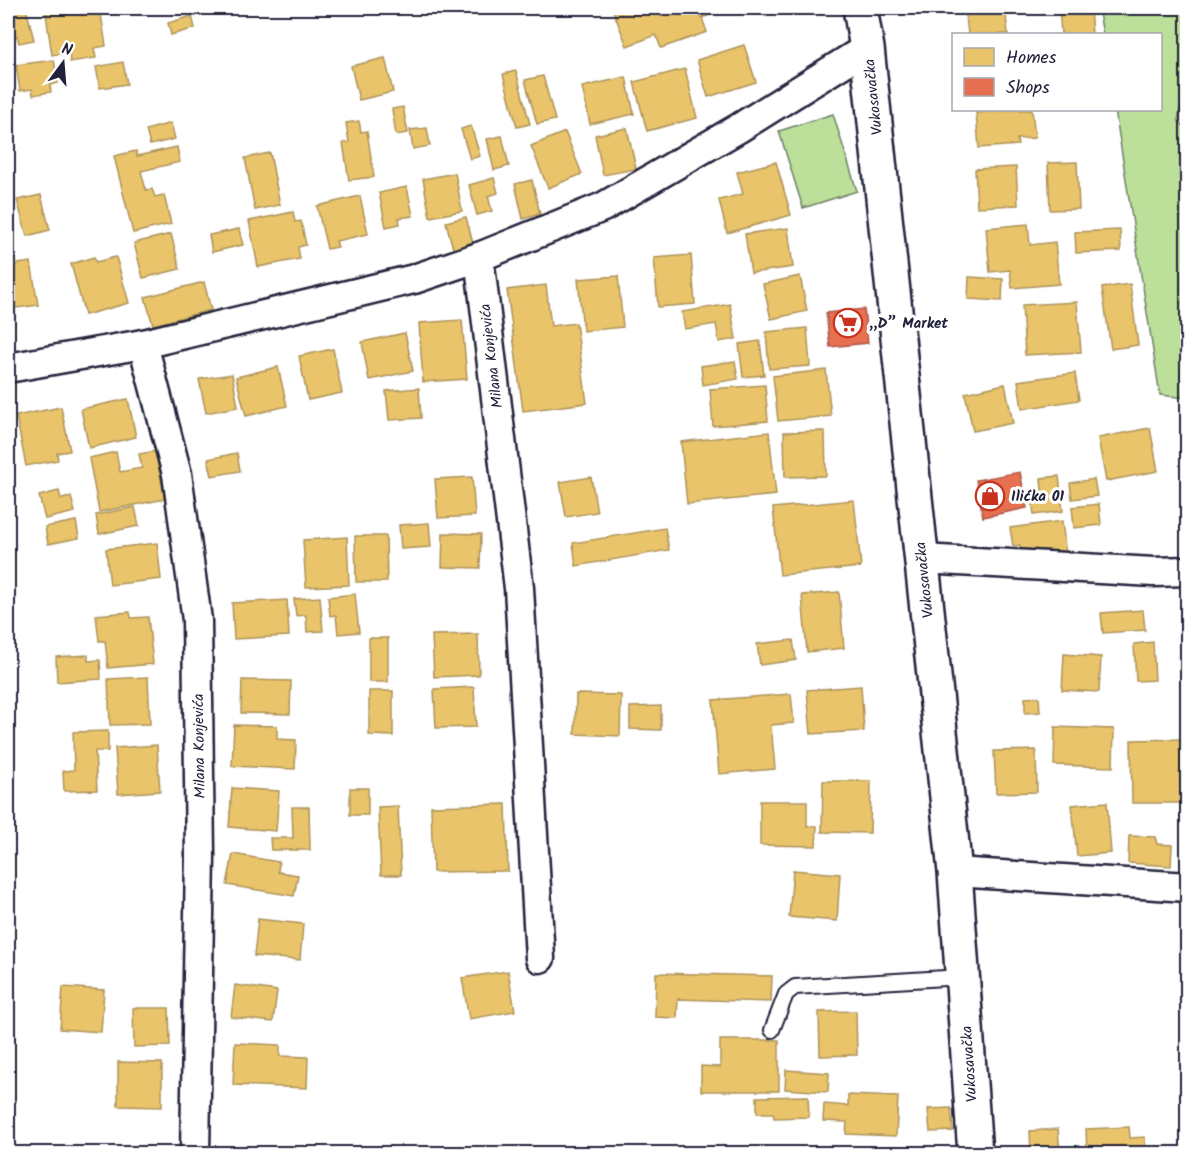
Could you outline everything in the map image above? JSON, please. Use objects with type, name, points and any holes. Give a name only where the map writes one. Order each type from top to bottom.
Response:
[{"type":"main road","name":"Vukosavačka","points":[[860,8],[867,48],[955,872],[975,1154]]},
{"type":"street","points":[[8,368],[143,344],[414,279],[479,257],[603,207],[739,128],[867,48]]},
{"type":"street","name":"Milana Konjevića","points":[[479,257],[519,588],[540,958]]},
{"type":"street","name":"Milana Konjevića","points":[[143,344],[177,474],[197,620],[200,856],[195,1154]]},
{"type":"street","points":[[922,559],[1154,572],[1188,571]]},
{"type":"street","points":[[955,872],[1188,887]]},
{"type":"lane","points":[[772,1030],[786,994],[795,987],[962,977]]},
{"type":"shaded area","points":[[1187,80],[1187,131],[1178,121]]},
{"type":"green space","points":[[1098,8],[1187,8],[1187,80],[1178,120],[1188,131],[1187,398],[1160,395],[1115,111],[1162,111],[1162,33],[1103,33]]},
{"type":"green space","points":[[833,114],[857,191],[803,208],[779,131]]},
{"type":"building: Homes","points":[[8,8],[26,8],[34,40],[19,43],[17,36],[8,38]]},
{"type":"building: Homes","points":[[45,8],[100,8],[106,46],[94,48],[96,58],[70,62],[69,52],[52,55]]},
{"type":"building: Homes","points":[[612,8],[708,8],[710,15],[702,18],[707,32],[661,48],[656,35],[627,46]]},
{"type":"building: Homes","points":[[965,8],[1005,8],[1008,33],[968,33]]},
{"type":"building: Homes","points":[[1059,8],[1090,8],[1092,33],[1061,33]]},
{"type":"building: Homes","points":[[192,16],[195,28],[171,35],[168,23]]},
{"type":"building: Homes","points":[[744,45],[756,82],[708,97],[697,60]]},
{"type":"building: Homes","points":[[385,58],[393,92],[359,100],[351,66]]},
{"type":"building: Homes","points":[[54,60],[58,83],[50,85],[51,92],[33,95],[32,89],[20,91],[16,65]]},
{"type":"building: Homes","points":[[123,62],[127,84],[100,88],[96,67]]},
{"type":"building: Homes","points":[[685,69],[697,118],[647,131],[634,82]]},
{"type":"building: Homes","points":[[516,71],[530,124],[517,127],[503,74]]},
{"type":"building: Homes","points":[[543,76],[555,120],[537,124],[525,80]]},
{"type":"building: Homes","points":[[626,77],[634,114],[590,124],[582,87]]},
{"type":"building: Homes","points":[[403,107],[408,133],[396,135],[392,109]]},
{"type":"building: Homes","points":[[1032,111],[1035,138],[1017,139],[1018,145],[979,148],[976,113]]},
{"type":"building: Homes","points":[[359,121],[361,132],[367,131],[374,177],[349,180],[343,143],[349,142],[346,123]]},
{"type":"building: Homes","points":[[171,123],[175,139],[150,145],[146,130]]},
{"type":"building: Homes","points":[[471,126],[480,156],[470,159],[461,129]]},
{"type":"building: Homes","points":[[427,128],[430,146],[413,149],[410,130]]},
{"type":"building: Homes","points":[[627,128],[636,169],[603,175],[595,135]]},
{"type":"building: Homes","points":[[565,132],[582,174],[548,188],[531,146]]},
{"type":"building: Homes","points":[[502,136],[509,166],[494,170],[487,139]]},
{"type":"building: Homes","points":[[177,147],[180,162],[141,171],[146,190],[152,189],[155,197],[164,195],[171,224],[133,233],[114,156],[136,151],[137,156]]},
{"type":"building: Homes","points":[[270,153],[280,205],[255,210],[245,158]]},
{"type":"building: Homes","points":[[776,162],[791,215],[727,233],[719,200],[743,194],[737,172]]},
{"type":"building: Homes","points":[[1077,162],[1079,209],[1050,210],[1048,163]]},
{"type":"building: Homes","points":[[1016,167],[1018,205],[977,207],[975,169]]},
{"type":"building: Homes","points":[[455,173],[462,211],[430,217],[423,179]]},
{"type":"building: Homes","points":[[494,178],[498,193],[488,196],[492,211],[477,215],[469,185]]},
{"type":"building: Homes","points":[[532,180],[540,214],[523,219],[515,184]]},
{"type":"building: Homes","points":[[407,187],[413,216],[399,218],[400,224],[386,227],[379,193]]},
{"type":"building: Homes","points":[[41,195],[50,230],[27,236],[17,200]]},
{"type":"building: Homes","points":[[360,196],[368,234],[336,241],[338,247],[327,249],[317,206]]},
{"type":"building: Homes","points":[[293,212],[295,222],[301,221],[306,245],[298,247],[300,259],[258,267],[249,221]]},
{"type":"building: Homes","points":[[466,217],[475,251],[455,256],[446,222]]},
{"type":"building: Homes","points":[[1028,224],[1030,245],[1055,242],[1059,284],[1012,288],[1010,270],[990,272],[986,228]]},
{"type":"building: Homes","points":[[788,228],[793,267],[751,273],[745,234]]},
{"type":"building: Homes","points":[[239,229],[243,245],[212,252],[209,235]]},
{"type":"building: Homes","points":[[1120,230],[1121,251],[1076,253],[1075,232]]},
{"type":"building: Homes","points":[[171,234],[180,269],[143,278],[134,243]]},
{"type":"building: Homes","points":[[691,255],[695,304],[658,307],[654,258]]},
{"type":"building: Homes","points":[[8,257],[10,265],[31,262],[38,305],[8,309]]},
{"type":"building: Homes","points":[[94,257],[96,262],[116,257],[129,303],[85,315],[71,264]]},
{"type":"building: Homes","points":[[618,276],[623,327],[583,331],[578,279]]},
{"type":"building: Homes","points":[[800,276],[807,311],[771,319],[763,284]]},
{"type":"building: Homes","points":[[969,277],[1003,279],[1002,301],[968,299]]},
{"type":"building: Homes","points":[[204,282],[211,310],[153,325],[145,297]]},
{"type":"building: Homes","points":[[1130,284],[1138,345],[1111,349],[1102,288]]},
{"type":"building: Homes","points":[[546,285],[551,326],[576,323],[587,403],[523,411],[507,290]]},
{"type":"building: Homes","points":[[1077,302],[1081,352],[1025,355],[1022,305]]},
{"type":"building: Homes","points":[[730,304],[736,339],[719,342],[716,324],[685,329],[682,312]]},
{"type":"building: Homes","points":[[462,320],[467,379],[423,382],[419,323]]},
{"type":"building: Homes","points":[[807,328],[810,366],[769,369],[766,332]]},
{"type":"building: Homes","points":[[405,333],[413,371],[369,380],[362,342]]},
{"type":"building: Homes","points":[[760,341],[764,375],[743,377],[739,344]]},
{"type":"building: Homes","points":[[333,349],[342,393],[308,400],[299,356]]},
{"type":"building: Homes","points":[[735,361],[738,379],[703,385],[701,366]]},
{"type":"building: Homes","points":[[278,367],[287,406],[246,416],[236,377]]},
{"type":"building: Homes","points":[[826,370],[831,416],[778,421],[773,376]]},
{"type":"building: Homes","points":[[1075,373],[1079,400],[1022,409],[1018,381]]},
{"type":"building: Homes","points":[[232,374],[238,407],[206,413],[199,379]]},
{"type":"building: Homes","points":[[1005,384],[1013,423],[973,431],[965,393]]},
{"type":"building: Homes","points":[[765,385],[768,421],[713,426],[710,389]]},
{"type":"building: Homes","points":[[419,388],[421,418],[389,420],[386,391]]},
{"type":"building: Homes","points":[[128,399],[136,437],[89,448],[81,409]]},
{"type":"building: Homes","points":[[61,407],[70,451],[57,453],[58,460],[26,466],[16,416]]},
{"type":"building: Homes","points":[[1150,428],[1158,471],[1106,481],[1098,438]]},
{"type":"building: Homes","points":[[825,431],[826,476],[785,477],[784,432]]},
{"type":"building: Homes","points":[[769,432],[776,495],[687,504],[681,442]]},
{"type":"building: Homes","points":[[155,451],[165,499],[99,512],[89,458],[116,452],[120,472],[142,468],[139,454]]},
{"type":"building: Homes","points":[[237,453],[240,471],[212,476],[208,459]]},
{"type":"building: Homes","points":[[1059,476],[1063,511],[1034,515],[1031,491],[1042,490],[1041,478]]},
{"type":"building: Homes","points":[[472,477],[475,516],[438,518],[435,479]]},
{"type":"building: Homes","points":[[591,477],[597,512],[566,517],[560,482]]},
{"type":"building: Homes","points":[[1094,479],[1097,496],[1072,499],[1070,483]]},
{"type":"building: Homes","points":[[59,491],[61,499],[71,497],[75,512],[45,519],[39,496]]},
{"type":"building: Homes","points":[[854,500],[861,567],[780,575],[773,508]]},
{"type":"building: Homes","points":[[1099,504],[1101,525],[1074,528],[1072,507]]},
{"type":"building: Homes","points":[[135,507],[139,526],[99,534],[96,515]]},
{"type":"building: Homes","points":[[76,521],[79,538],[48,544],[45,527]]},
{"type":"building: Homes","points":[[1062,521],[1066,555],[1022,560],[1020,545],[1013,546],[1010,528]]},
{"type":"building: Homes","points":[[429,523],[431,547],[401,549],[399,525]]},
{"type":"building: Homes","points":[[665,528],[669,550],[576,566],[573,543]]},
{"type":"building: Homes","points":[[443,533],[481,534],[480,568],[442,567]]},
{"type":"building: Homes","points":[[355,536],[386,536],[387,582],[356,582]]},
{"type":"building: Homes","points":[[347,537],[349,585],[306,587],[303,540]]},
{"type":"building: Homes","points":[[157,543],[161,579],[110,585],[106,549]]},
{"type":"building: Homes","points":[[839,592],[844,648],[807,652],[802,595]]},
{"type":"building: Homes","points":[[355,594],[359,632],[338,634],[336,615],[330,616],[328,597]]},
{"type":"building: Homes","points":[[320,597],[323,631],[307,632],[306,615],[296,616],[294,599]]},
{"type":"building: Homes","points":[[287,600],[289,636],[234,639],[232,603]]},
{"type":"building: Homes","points":[[1143,610],[1145,630],[1103,633],[1101,613]]},
{"type":"building: Homes","points":[[130,612],[131,618],[148,617],[153,664],[108,668],[105,641],[99,641],[96,615]]},
{"type":"building: Homes","points":[[478,634],[479,675],[434,677],[432,635]]},
{"type":"building: Homes","points":[[369,638],[388,638],[388,682],[369,682]]},
{"type":"building: Homes","points":[[793,640],[796,660],[760,665],[757,644]]},
{"type":"building: Homes","points":[[1153,642],[1155,680],[1136,681],[1134,644]]},
{"type":"building: Homes","points":[[1064,654],[1101,657],[1099,692],[1062,690]]},
{"type":"building: Homes","points":[[88,655],[88,661],[100,660],[101,679],[57,682],[56,657]]},
{"type":"building: Homes","points":[[148,677],[150,724],[110,725],[108,679]]},
{"type":"building: Homes","points":[[242,680],[291,681],[290,714],[241,713]]},
{"type":"building: Homes","points":[[861,686],[864,731],[811,734],[807,690]]},
{"type":"building: Homes","points":[[474,687],[476,727],[436,728],[434,689]]},
{"type":"building: Homes","points":[[369,691],[393,691],[393,736],[369,735]]},
{"type":"building: Homes","points":[[576,694],[621,695],[620,736],[575,734]]},
{"type":"building: Homes","points":[[791,694],[794,723],[771,725],[775,769],[719,774],[713,700]]},
{"type":"building: Homes","points":[[1039,697],[1040,712],[1025,713],[1025,698]]},
{"type":"building: Homes","points":[[661,706],[661,730],[630,729],[630,707]]},
{"type":"building: Homes","points":[[234,725],[277,726],[277,739],[296,740],[295,769],[232,766]]},
{"type":"building: Homes","points":[[1055,727],[1114,729],[1113,767],[1054,765]]},
{"type":"building: Homes","points":[[108,731],[108,751],[95,751],[97,790],[64,791],[63,771],[74,770],[73,732]]},
{"type":"building: Homes","points":[[1188,739],[1188,803],[1132,803],[1131,740]]},
{"type":"building: Homes","points":[[157,745],[160,791],[118,794],[115,748]]},
{"type":"building: Homes","points":[[1036,750],[1037,792],[996,793],[994,751]]},
{"type":"building: Homes","points":[[823,781],[871,781],[870,833],[822,832]]},
{"type":"building: Homes","points":[[232,788],[279,791],[276,831],[229,827]]},
{"type":"building: Homes","points":[[350,788],[368,788],[368,815],[350,815]]},
{"type":"building: Homes","points":[[760,801],[807,801],[807,826],[817,826],[816,846],[760,845]]},
{"type":"building: Homes","points":[[1107,802],[1111,853],[1077,856],[1072,805]]},
{"type":"building: Homes","points":[[506,804],[508,871],[433,872],[431,806]]},
{"type":"building: Homes","points":[[398,806],[401,875],[381,875],[378,807]]},
{"type":"building: Homes","points":[[292,807],[309,807],[310,850],[271,850],[270,838],[293,838]]},
{"type":"building: Homes","points":[[1129,836],[1155,837],[1157,844],[1172,845],[1171,866],[1128,863]]},
{"type":"building: Homes","points":[[233,854],[279,862],[278,872],[298,875],[294,896],[227,885]]},
{"type":"building: Homes","points":[[793,870],[840,874],[837,921],[789,917]]},
{"type":"building: Homes","points":[[258,919],[303,924],[300,960],[254,956]]},
{"type":"building: Homes","points":[[508,971],[515,1011],[469,1019],[462,978]]},
{"type":"building: Homes","points":[[656,973],[772,976],[771,1002],[678,999],[677,1018],[655,1017]]},
{"type":"building: Homes","points":[[235,985],[277,991],[273,1022],[231,1017]]},
{"type":"building: Homes","points":[[63,987],[104,990],[101,1032],[60,1029]]},
{"type":"building: Homes","points":[[133,1008],[169,1008],[170,1046],[134,1047]]},
{"type":"building: Homes","points":[[856,1011],[857,1055],[820,1056],[819,1012]]},
{"type":"building: Homes","points":[[720,1040],[779,1040],[779,1091],[701,1091],[701,1066],[720,1067]]},
{"type":"building: Homes","points":[[235,1043],[280,1045],[280,1056],[308,1057],[307,1088],[233,1085]]},
{"type":"building: Homes","points":[[118,1062],[162,1063],[162,1107],[118,1106]]},
{"type":"building: Homes","points":[[786,1070],[829,1073],[828,1092],[785,1089]]},
{"type":"building: Homes","points":[[848,1095],[898,1097],[896,1136],[846,1134],[847,1122],[823,1121],[824,1104],[848,1106]]},
{"type":"building: Homes","points":[[808,1096],[809,1117],[774,1118],[773,1113],[757,1113],[757,1097]]},
{"type":"building: Homes","points":[[951,1108],[953,1131],[930,1132],[928,1109]]},
{"type":"building: Homes","points":[[1129,1127],[1130,1138],[1145,1137],[1146,1154],[1087,1154],[1086,1129]]},
{"type":"building: Homes","points":[[1058,1129],[1060,1154],[1031,1154],[1030,1131]]},
{"type":"building: Shops","points":[[864,309],[868,343],[830,347],[826,313]]},
{"type":"building: Shops","points":[[1020,472],[1027,508],[983,517],[976,480]]},
{"type":"place","name":"„D” Market","points":[[848,323]]},
{"type":"place","name":"Ilićka 01","points":[[990,496]]}]
